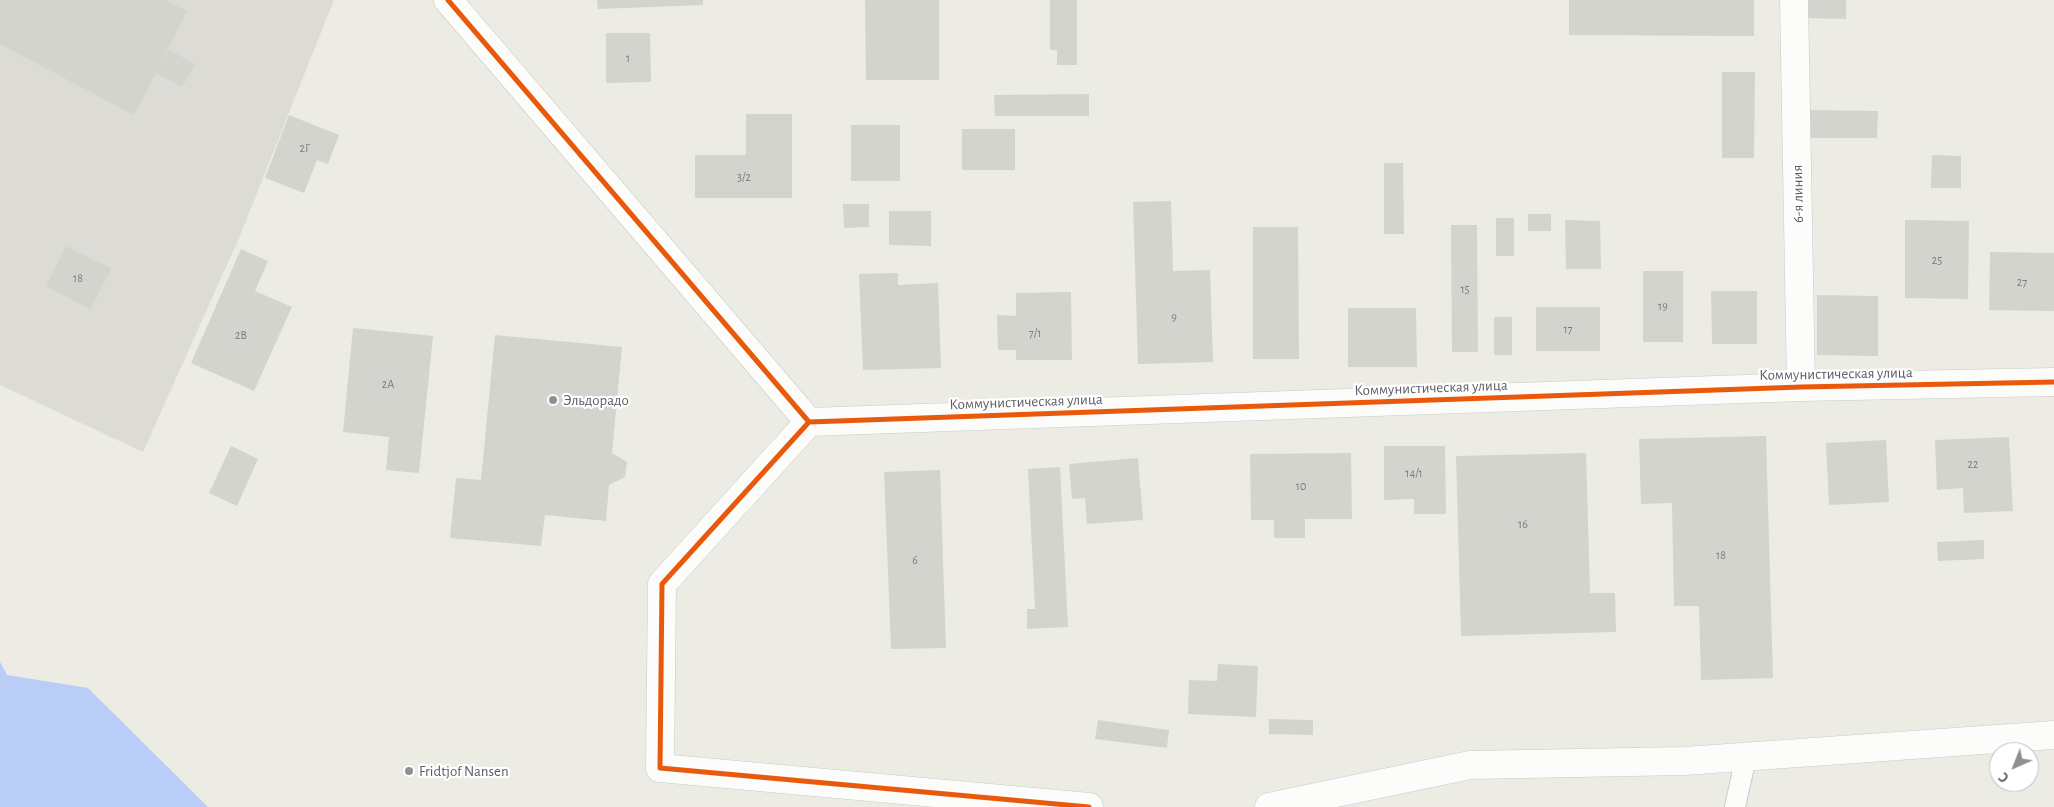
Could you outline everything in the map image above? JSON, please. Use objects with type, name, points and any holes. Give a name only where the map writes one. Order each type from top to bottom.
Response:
[{"type":"street","points":[[448,0],[809,422],[662,584],[660,768],[1090,807]]},
{"type":"street","name":"6-я линия","points":[[1794,0],[1801,387]]},
{"type":"street","name":"Коммунистическая улица","points":[[809,422],[1801,387],[2054,382]]},
{"type":"street","points":[[1270,807],[1470,765],[1685,761],[2054,735]]},
{"type":"lane","points":[[1735,807],[1746,757]]},
{"type":"shaded area","points":[[0,0],[334,0],[239,238],[143,452],[0,385]]},
{"type":"water","points":[[0,662],[7,675],[88,688],[208,807],[0,807]]},
{"type":"building","points":[[0,0],[165,0],[187,11],[157,71],[169,50],[195,64],[182,87],[156,73],[134,115],[0,44]]},
{"type":"building","points":[[597,0],[703,0],[703,5],[598,9]]},
{"type":"building","points":[[865,0],[939,0],[939,80],[866,80]]},
{"type":"building","points":[[1050,0],[1077,0],[1077,65],[1057,65],[1057,50],[1050,50]]},
{"type":"building","points":[[1569,0],[1754,0],[1754,36],[1569,35]]},
{"type":"building","points":[[1803,0],[1846,0],[1846,19],[1803,18]]},
{"type":"building","points":[[606,33],[650,33],[651,82],[606,83]]},
{"type":"building","points":[[1722,72],[1755,72],[1754,158],[1722,158]]},
{"type":"building","points":[[1089,94],[1089,116],[995,116],[994,95]]},
{"type":"building","points":[[1807,110],[1878,111],[1877,138],[1807,138]]},
{"type":"building","points":[[746,114],[792,114],[792,198],[695,198],[695,155],[746,155]]},
{"type":"building","points":[[289,115],[339,135],[328,164],[317,160],[304,193],[265,178]]},
{"type":"building","points":[[851,125],[900,125],[900,181],[851,181]]},
{"type":"building","points":[[962,129],[1015,129],[1015,170],[962,170]]},
{"type":"building","points":[[1932,155],[1961,156],[1961,188],[1931,188]]},
{"type":"building","points":[[1384,163],[1403,163],[1404,234],[1384,234]]},
{"type":"building","points":[[1171,201],[1173,271],[1210,270],[1213,362],[1138,364],[1133,202]]},
{"type":"building","points":[[843,204],[869,204],[869,227],[844,228]]},
{"type":"building","points":[[889,211],[931,211],[931,246],[889,245]]},
{"type":"building","points":[[1528,214],[1551,214],[1551,231],[1528,231]]},
{"type":"building","points":[[1496,218],[1514,218],[1514,256],[1496,256]]},
{"type":"building","points":[[1565,220],[1600,221],[1601,269],[1566,269]]},
{"type":"building","points":[[1905,220],[1969,221],[1968,299],[1905,298]]},
{"type":"building","points":[[1451,225],[1477,225],[1478,352],[1452,352]]},
{"type":"building","points":[[1253,227],[1298,227],[1299,359],[1253,359]]},
{"type":"building","points":[[66,246],[111,269],[90,309],[46,286]]},
{"type":"building","points":[[241,249],[268,261],[255,291],[292,307],[254,391],[191,363]]},
{"type":"building","points":[[1990,252],[2054,253],[2054,311],[1989,310]]},
{"type":"building","points":[[1643,271],[1683,271],[1683,342],[1643,342]]},
{"type":"building","points":[[898,273],[898,285],[938,283],[941,368],[863,370],[859,274]]},
{"type":"building","points":[[1711,291],[1757,291],[1757,344],[1712,344]]},
{"type":"building","points":[[1071,292],[1072,360],[1016,360],[1016,350],[998,350],[997,315],[1016,316],[1016,293]]},
{"type":"building","points":[[1817,295],[1878,296],[1878,356],[1817,355]]},
{"type":"building","points":[[1536,307],[1600,307],[1600,351],[1536,351]]},
{"type":"building","points":[[1348,308],[1416,308],[1417,367],[1348,367]]},
{"type":"building","points":[[1494,317],[1512,317],[1512,355],[1494,355]]},
{"type":"building","points":[[353,328],[433,336],[419,473],[386,470],[389,437],[343,432]]},
{"type":"building","name":"Эльдорадо","points":[[495,335],[622,347],[612,453],[627,462],[625,477],[609,485],[606,521],[545,515],[541,546],[450,538],[456,478],[481,480]]},
{"type":"building","points":[[1766,436],[1773,678],[1701,680],[1699,606],[1674,606],[1672,503],[1641,504],[1639,439]]},
{"type":"building","points":[[2009,437],[2013,511],[1964,513],[1963,488],[1937,490],[1935,440]]},
{"type":"building","points":[[1886,440],[1889,502],[1829,505],[1826,443]]},
{"type":"building","points":[[231,446],[258,459],[237,506],[209,493]]},
{"type":"building","points":[[1384,446],[1445,446],[1446,514],[1414,514],[1414,499],[1384,500]]},
{"type":"building","points":[[1351,453],[1352,519],[1305,519],[1305,538],[1274,538],[1274,520],[1251,520],[1250,454]]},
{"type":"building","points":[[1586,453],[1590,593],[1615,593],[1616,632],[1461,636],[1456,456]]},
{"type":"building","points":[[1138,458],[1143,520],[1087,524],[1085,498],[1072,499],[1069,464]]},
{"type":"building","points":[[1060,467],[1068,627],[1027,629],[1027,609],[1035,609],[1028,469]]},
{"type":"building","points":[[940,470],[946,648],[891,649],[884,472]]},
{"type":"building","points":[[1984,540],[1984,559],[1938,561],[1937,542]]},
{"type":"building","points":[[1218,664],[1258,666],[1256,717],[1188,714],[1189,680],[1217,681]]},
{"type":"building","points":[[1269,719],[1313,720],[1313,735],[1269,734]]},
{"type":"building","points":[[1098,720],[1169,730],[1167,748],[1095,739]]},
{"type":"cycle path","points":[[448,0],[809,422],[662,584],[660,768],[1089,807]]},
{"type":"cycle path","points":[[809,422],[1801,387],[2054,382]]},
{"type":"place","name":"Эльдорадо","points":[[553,400]]},
{"type":"place","name":"Fridtjof Nansen","points":[[409,771]]}]
